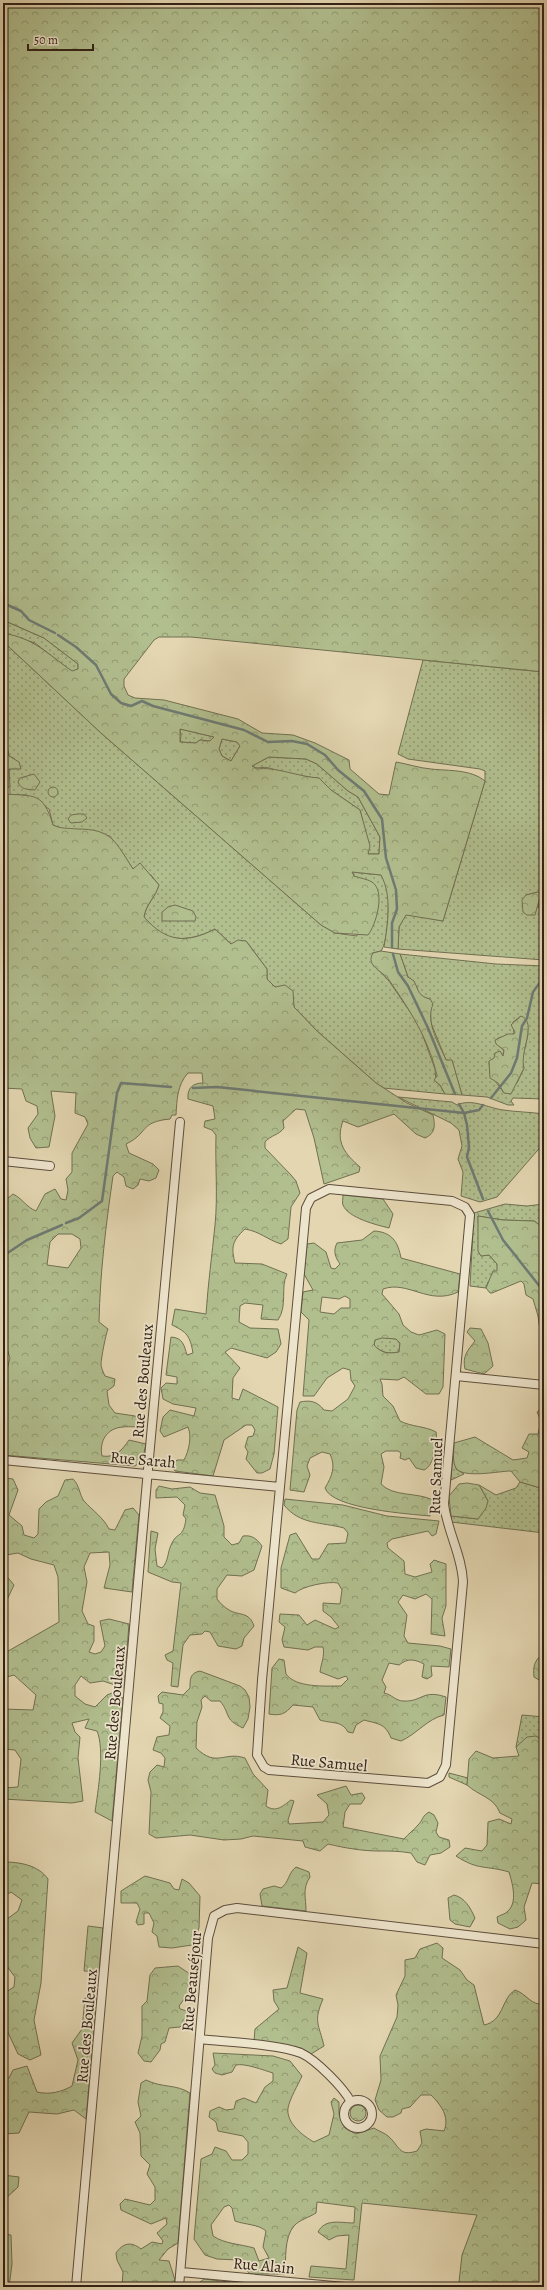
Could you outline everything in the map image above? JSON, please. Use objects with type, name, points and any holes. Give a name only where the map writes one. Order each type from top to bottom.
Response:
[{"type":"street","name":"Rue des Bouleaux","points":[[76,2287],[147,1474],[180,1122]]},
{"type":"street","points":[[3,1161],[50,1166]]},
{"type":"street","name":"Rue Samuel","points":[[329,1189],[338,1189],[460,1203],[468,1211],[470,1223],[444,1504],[447,1525],[462,1565],[463,1582],[446,1765],[440,1777],[434,1781],[422,1784],[276,1772],[269,1770],[259,1761],[257,1740],[280,1487],[306,1208],[311,1198],[316,1193],[329,1189]]},
{"type":"street","points":[[456,1376],[544,1385]]},
{"type":"street","name":"Rue Sarah","points":[[3,1460],[280,1487]]},
{"type":"street","name":"Rue Beauséjour","points":[[179,2287],[210,1927],[214,1916],[225,1910],[241,1908],[544,1944]]},
{"type":"street","points":[[200,2039],[282,2049],[301,2053],[329,2076],[351,2102]]},
{"type":"street","name":"Rue Alain","points":[[180,2272],[345,2287]]},
{"type":"green space","points":[[3,3],[544,3],[544,672],[191,637],[159,637],[154,640],[124,679],[124,686],[128,695],[135,698],[164,700],[238,719],[262,733],[293,735],[315,743],[349,760],[350,769],[379,794],[389,795],[396,762],[427,768],[466,772],[485,781],[443,921],[406,915],[399,927],[398,949],[384,947],[387,929],[388,901],[387,891],[381,875],[352,872],[354,876],[366,879],[376,886],[379,900],[374,924],[371,930],[368,935],[335,933],[321,925],[101,733],[8,646],[3,644],[3,633],[32,643],[72,671],[78,669],[78,664],[44,638],[3,620]],"holes":[[[180,729],[214,737],[210,741],[200,740],[196,743],[180,742]],[[222,739],[237,742],[240,746],[231,761],[222,756],[219,749]],[[269,757],[306,759],[317,764],[348,791],[358,797],[380,837],[379,854],[368,854],[370,846],[360,810],[331,790],[319,778],[279,770],[264,768],[257,769],[252,766]]]},
{"type":"green space","points":[[3,620],[44,638],[78,664],[78,669],[72,672],[35,643],[3,633]]},
{"type":"green space","points":[[3,644],[8,646],[101,733],[321,925],[335,933],[357,936],[363,880],[354,876],[352,872],[381,875],[386,883],[388,892],[388,920],[385,939],[381,951],[372,953],[374,965],[389,981],[419,1025],[435,1069],[436,1082],[440,1085],[445,1094],[383,1088],[317,1031],[294,1007],[292,991],[275,987],[267,979],[267,969],[246,941],[231,944],[215,929],[201,935],[186,938],[171,937],[157,931],[144,917],[145,912],[159,885],[151,875],[133,869],[110,836],[59,828],[53,825],[49,809],[26,795],[10,795],[9,769],[21,768],[13,758],[9,756],[7,747],[3,745],[3,741],[6,737],[3,735]]},
{"type":"green space","points":[[423,660],[544,672],[544,960],[398,949],[399,927],[406,914],[443,921],[485,781],[485,771],[480,769],[408,759],[398,754]],"holes":[[[538,892],[540,898],[538,908],[526,895]]]},
{"type":"green space","points":[[180,729],[214,737],[210,741],[200,740],[196,743],[180,742]]},
{"type":"green space","points":[[222,739],[237,742],[240,746],[231,761],[222,756],[219,749]]},
{"type":"green space","points":[[3,745],[7,747],[9,756],[19,762],[21,769],[9,769],[10,787],[3,787]]},
{"type":"green space","points":[[269,757],[306,759],[317,764],[348,791],[358,797],[380,837],[379,854],[368,854],[360,810],[331,790],[319,778],[306,777],[251,766]]},
{"type":"green space","points":[[34,774],[40,782],[35,790],[25,789],[19,785],[18,782],[20,778]]},
{"type":"green space","points":[[53,787],[58,792],[53,797],[48,792]]},
{"type":"green space","points":[[3,794],[30,796],[41,801],[49,814],[53,825],[65,828],[98,831],[111,838],[122,851],[133,869],[140,863],[159,885],[145,912],[144,917],[160,932],[168,936],[186,938],[205,934],[215,929],[231,944],[238,940],[246,941],[267,969],[267,979],[275,987],[285,985],[293,991],[294,1007],[317,1031],[376,1083],[407,1103],[433,1115],[433,1131],[425,1138],[416,1134],[394,1114],[358,1127],[343,1121],[340,1135],[341,1141],[346,1152],[360,1167],[359,1172],[324,1184],[314,1138],[305,1110],[296,1109],[283,1121],[284,1128],[265,1142],[265,1148],[296,1181],[300,1193],[291,1207],[288,1239],[281,1244],[245,1229],[235,1241],[233,1253],[235,1263],[262,1264],[287,1274],[284,1285],[283,1308],[278,1320],[261,1319],[263,1305],[245,1303],[240,1306],[239,1322],[250,1328],[278,1329],[281,1344],[276,1352],[267,1358],[231,1348],[225,1352],[240,1368],[233,1378],[232,1398],[239,1400],[243,1389],[278,1407],[274,1454],[270,1469],[262,1473],[257,1473],[246,1459],[248,1452],[245,1447],[248,1437],[253,1436],[255,1430],[252,1425],[246,1425],[224,1440],[213,1476],[175,1471],[172,1466],[177,1460],[184,1460],[186,1456],[190,1439],[188,1427],[164,1437],[160,1431],[163,1417],[170,1410],[194,1416],[196,1408],[173,1404],[163,1399],[161,1388],[166,1383],[177,1384],[177,1377],[166,1375],[171,1337],[181,1340],[187,1355],[193,1353],[191,1342],[187,1335],[172,1325],[175,1309],[206,1314],[216,1214],[216,1135],[212,1130],[204,1127],[205,1121],[215,1119],[213,1106],[188,1099],[191,1087],[196,1084],[203,1083],[202,1073],[188,1073],[184,1078],[178,1093],[176,1115],[172,1115],[170,1119],[160,1120],[149,1125],[138,1136],[126,1144],[129,1153],[153,1164],[159,1170],[156,1178],[149,1181],[140,1179],[138,1185],[133,1189],[126,1186],[124,1177],[117,1172],[113,1176],[102,1267],[99,1322],[108,1329],[101,1365],[105,1376],[115,1379],[114,1386],[107,1391],[109,1405],[115,1413],[135,1416],[143,1421],[142,1425],[140,1426],[123,1427],[113,1430],[105,1436],[101,1450],[102,1456],[111,1456],[121,1450],[129,1440],[146,1444],[142,1461],[135,1466],[3,1455],[3,1385],[10,1358],[7,1349],[3,1349],[3,1210],[7,1199],[13,1194],[36,1211],[45,1194],[55,1189],[61,1199],[66,1200],[68,1190],[66,1179],[72,1172],[72,1153],[88,1124],[85,1117],[75,1113],[76,1093],[51,1091],[55,1116],[49,1147],[36,1148],[30,1138],[28,1128],[38,1114],[37,1106],[26,1101],[22,1089],[3,1088]],"holes":[[[58,1234],[72,1234],[80,1239],[81,1248],[68,1268],[47,1265],[50,1242]]]},
{"type":"green space","points":[[84,814],[87,818],[82,822],[71,823],[68,819],[71,815]]},
{"type":"green space","points":[[538,892],[541,893],[535,915],[527,915],[523,912],[522,900],[526,895]]},
{"type":"green space","points":[[175,905],[193,911],[196,917],[195,921],[162,921],[162,912],[168,907]]},
{"type":"green space","points":[[381,951],[400,954],[408,977],[414,981],[421,995],[430,999],[433,1004],[431,1018],[434,1033],[446,1060],[452,1060],[462,1095],[445,1094],[440,1085],[434,1080],[437,1076],[434,1063],[418,1026],[389,980],[373,965],[371,961],[373,953]]},
{"type":"green space","points":[[400,954],[496,964],[544,966],[544,1099],[513,1098],[511,1101],[514,1105],[508,1105],[487,1097],[462,1095],[452,1061],[446,1060],[431,1023],[430,999],[421,997],[417,991],[417,987],[408,977]],"holes":[[[521,1016],[528,1034],[522,1061],[524,1068],[517,1083],[504,1093],[490,1074],[489,1062],[503,1057],[504,1050],[500,1047],[498,1038],[514,1034],[513,1022]]]},
{"type":"green space","points":[[521,1016],[526,1019],[528,1025],[523,1062],[524,1068],[511,1094],[504,1093],[498,1083],[490,1078],[489,1061],[494,1058],[495,1053],[500,1051],[503,1056],[504,1050],[496,1044],[495,1040],[508,1034],[514,1034],[515,1032],[511,1025]]},
{"type":"green space","points":[[398,1097],[452,1102],[457,1105],[463,1103],[474,1103],[503,1110],[544,1114],[544,1143],[497,1197],[480,1202],[461,1196],[463,1172],[458,1159],[462,1146],[459,1130],[451,1123]]},
{"type":"green space","points":[[343,1195],[383,1199],[393,1214],[389,1228],[363,1220],[351,1214],[343,1205]]},
{"type":"green space","points":[[505,1204],[527,1206],[544,1204],[544,1228],[534,1221],[503,1220],[478,1216],[481,1256],[489,1255],[497,1264],[498,1271],[488,1282],[486,1288],[470,1286],[474,1213]]},
{"type":"green space","points":[[478,1216],[503,1220],[534,1221],[544,1228],[544,1318],[538,1316],[533,1299],[526,1295],[524,1284],[521,1281],[492,1293],[490,1293],[486,1288],[493,1271],[497,1271],[497,1264],[489,1255],[481,1256],[478,1251]]},
{"type":"green space","points":[[374,1231],[385,1233],[396,1243],[401,1258],[460,1274],[458,1292],[447,1296],[428,1295],[392,1287],[383,1289],[382,1294],[399,1314],[403,1325],[411,1332],[419,1335],[437,1330],[445,1334],[443,1387],[439,1394],[426,1394],[404,1377],[398,1380],[380,1379],[383,1396],[393,1406],[400,1421],[436,1432],[436,1447],[433,1459],[424,1470],[416,1468],[409,1458],[405,1460],[400,1458],[401,1453],[398,1451],[386,1451],[381,1454],[384,1467],[381,1484],[392,1491],[433,1500],[430,1516],[390,1512],[356,1506],[331,1495],[325,1488],[330,1479],[333,1463],[330,1454],[322,1452],[310,1458],[307,1466],[310,1475],[304,1492],[290,1490],[297,1410],[300,1402],[313,1402],[324,1410],[332,1411],[348,1399],[355,1386],[351,1380],[350,1370],[343,1368],[327,1378],[314,1396],[303,1396],[309,1320],[301,1312],[303,1292],[313,1290],[304,1274],[307,1244],[314,1243],[326,1252],[331,1268],[335,1269],[340,1264],[335,1254],[337,1243],[362,1240]],"holes":[[[345,1296],[350,1299],[350,1308],[341,1308],[334,1314],[320,1312],[322,1297],[339,1299]],[[382,1338],[396,1339],[400,1343],[399,1352],[391,1353],[379,1350],[374,1345],[375,1340]]]},
{"type":"green space","points":[[538,1316],[544,1318],[544,1358]]},
{"type":"green space","points":[[470,1328],[481,1329],[488,1343],[493,1366],[484,1374],[465,1369],[465,1357],[475,1341],[467,1332]]},
{"type":"green space","points":[[382,1337],[396,1339],[400,1343],[399,1352],[391,1353],[379,1350],[374,1345],[375,1340]]},
{"type":"green space","points":[[544,1406],[544,1489],[520,1482],[511,1471],[473,1474],[460,1471],[456,1468],[454,1459],[454,1443],[475,1437],[513,1460],[527,1458],[529,1452],[522,1448],[529,1434],[538,1434],[541,1421],[537,1412]]},
{"type":"green space","points":[[453,1452],[456,1469],[464,1474],[451,1480]]},
{"type":"green space","points":[[5,1478],[13,1479],[18,1490],[9,1515],[22,1526],[24,1535],[34,1538],[38,1534],[39,1509],[46,1502],[58,1496],[65,1480],[73,1479],[77,1484],[84,1501],[101,1518],[109,1529],[115,1530],[125,1510],[133,1508],[139,1515],[132,1592],[104,1588],[110,1565],[109,1552],[90,1553],[84,1567],[87,1582],[82,1611],[88,1624],[94,1626],[94,1641],[89,1652],[95,1654],[101,1652],[105,1646],[100,1621],[109,1619],[129,1624],[124,1688],[103,1681],[90,1683],[81,1676],[75,1685],[75,1696],[85,1704],[95,1707],[107,1695],[112,1693],[123,1698],[112,1821],[95,1812],[101,1759],[97,1731],[85,1728],[89,1719],[72,1723],[75,1732],[80,1737],[78,1758],[83,1801],[72,1803],[3,1799],[3,1788],[18,1787],[21,1759],[15,1750],[3,1749],[3,1709],[33,1710],[36,1695],[14,1675],[3,1678],[3,1654],[59,1622],[58,1577],[54,1565],[31,1559],[18,1553],[6,1555],[3,1564],[3,1480]]},
{"type":"green space","points":[[520,1482],[544,1489],[544,1533],[451,1522],[451,1516],[478,1519],[488,1501],[479,1485],[496,1495],[516,1488]]},
{"type":"green space","points":[[467,1483],[479,1485],[488,1501],[486,1508],[478,1519],[451,1516],[449,1496],[459,1484]]},
{"type":"green space","points":[[159,1486],[172,1489],[190,1487],[200,1493],[215,1495],[224,1526],[224,1537],[232,1545],[239,1543],[243,1536],[249,1536],[256,1539],[262,1546],[254,1570],[242,1576],[227,1575],[217,1589],[217,1599],[225,1608],[247,1616],[252,1621],[254,1626],[244,1638],[242,1646],[236,1649],[218,1646],[210,1632],[205,1631],[202,1634],[190,1635],[183,1645],[178,1687],[171,1686],[173,1663],[167,1660],[165,1655],[173,1651],[181,1583],[172,1582],[148,1572],[151,1531],[158,1533],[155,1549],[157,1566],[162,1568],[166,1562],[174,1539],[182,1532],[185,1525],[186,1519],[183,1515],[185,1505],[177,1497],[156,1498],[156,1490]]},
{"type":"green space","points":[[285,1499],[343,1505],[387,1516],[439,1521],[436,1534],[432,1536],[428,1531],[392,1539],[387,1543],[388,1548],[404,1561],[405,1574],[415,1577],[432,1572],[430,1564],[434,1560],[446,1564],[446,1606],[442,1618],[445,1636],[431,1634],[432,1599],[426,1594],[415,1599],[403,1595],[398,1602],[407,1615],[404,1636],[408,1643],[440,1646],[451,1649],[449,1667],[431,1666],[432,1676],[427,1679],[422,1677],[424,1664],[420,1662],[411,1660],[405,1661],[399,1665],[389,1663],[382,1680],[386,1687],[384,1693],[403,1701],[415,1700],[432,1694],[446,1697],[444,1715],[427,1723],[412,1735],[401,1741],[391,1738],[386,1729],[377,1723],[364,1720],[356,1725],[353,1733],[348,1732],[339,1724],[320,1720],[313,1707],[293,1705],[282,1714],[269,1714],[272,1668],[279,1659],[284,1660],[286,1674],[297,1682],[319,1686],[341,1686],[348,1679],[346,1676],[338,1679],[320,1672],[323,1647],[315,1647],[308,1650],[284,1647],[282,1640],[285,1627],[279,1622],[280,1614],[299,1615],[307,1625],[315,1620],[335,1629],[339,1627],[331,1617],[323,1611],[323,1603],[340,1604],[342,1590],[338,1583],[322,1583],[309,1586],[295,1593],[281,1588],[281,1568],[290,1535],[296,1533],[312,1559],[319,1559],[328,1544],[346,1543],[348,1533],[344,1528],[312,1522],[297,1516],[284,1505]]},
{"type":"green space","points":[[3,1572],[14,1585],[3,1608]]},
{"type":"green space","points":[[541,1655],[544,1655],[544,1683],[534,1677],[534,1665]]},
{"type":"green space","points":[[200,1671],[240,1686],[245,1690],[249,1697],[250,1707],[248,1719],[243,1728],[230,1719],[220,1701],[211,1701],[205,1696],[201,1700],[202,1707],[197,1722],[196,1748],[209,1757],[220,1758],[237,1756],[245,1758],[253,1774],[268,1790],[266,1806],[276,1809],[291,1800],[294,1801],[288,1820],[289,1824],[323,1822],[329,1815],[327,1804],[317,1795],[346,1786],[351,1795],[362,1793],[365,1798],[361,1804],[350,1804],[345,1812],[343,1827],[404,1839],[429,1812],[434,1815],[438,1823],[436,1832],[439,1837],[449,1840],[450,1847],[441,1853],[430,1855],[425,1865],[417,1862],[411,1853],[360,1850],[328,1844],[320,1851],[305,1847],[303,1841],[253,1836],[241,1839],[224,1840],[190,1835],[156,1838],[149,1834],[151,1792],[148,1780],[150,1772],[157,1765],[164,1767],[165,1758],[161,1753],[153,1750],[157,1737],[169,1735],[170,1726],[160,1718],[163,1712],[163,1704],[159,1703],[158,1696],[162,1692],[183,1695],[190,1688],[192,1675]]},
{"type":"green space","points":[[522,1715],[544,1717],[544,1742],[536,1736],[516,1747]]},
{"type":"green space","points":[[536,1736],[544,1742],[544,1884],[532,1883],[524,1907],[526,1920],[518,1927],[510,1929],[498,1923],[497,1917],[507,1912],[513,1903],[514,1897],[512,1881],[509,1872],[477,1866],[456,1856],[465,1848],[482,1851],[487,1845],[488,1822],[499,1819],[511,1824],[512,1819],[500,1813],[494,1803],[467,1785],[469,1759],[476,1751],[493,1758],[519,1756],[516,1747],[527,1737]]},
{"type":"green space","points":[[449,1773],[468,1778],[467,1785],[449,1777]]},
{"type":"green space","points":[[3,1862],[34,1867],[48,1879],[41,1983],[34,2020],[41,2055],[30,2060],[18,2054],[5,2026],[6,1992],[14,1987],[15,1977],[3,1961],[3,1922],[18,1911],[22,1900],[11,1892],[3,1897]]},
{"type":"green space","points":[[296,1867],[309,1872],[310,1877],[305,1889],[306,1911],[262,1906],[260,1894],[263,1889],[274,1886],[281,1888],[284,1886],[291,1872]]},
{"type":"green space","points":[[145,1876],[170,1883],[174,1889],[179,1890],[182,1879],[189,1883],[200,1896],[199,1928],[192,1945],[172,1948],[159,1947],[157,1936],[152,1932],[154,1923],[149,1913],[144,1913],[144,1924],[138,1925],[136,1922],[140,1909],[137,1903],[121,1903],[121,1891]]},
{"type":"green space","points":[[454,1895],[458,1896],[464,1901],[475,1918],[470,1927],[455,1924],[450,1920],[448,1898]]},
{"type":"green space","points":[[88,1926],[103,1928],[99,1972],[84,1971]]},
{"type":"green space","points":[[437,1943],[443,1948],[442,1958],[460,1970],[467,1980],[474,1985],[484,2025],[490,2023],[499,2015],[510,1994],[515,1990],[532,2002],[544,2004],[544,2287],[489,2287],[459,2282],[462,2255],[477,2215],[362,2203],[354,2280],[309,2277],[311,2266],[346,2269],[349,2235],[337,2236],[329,2240],[318,2232],[329,2223],[354,2223],[355,2207],[317,2202],[316,2213],[299,2222],[291,2231],[286,2249],[285,2274],[250,2274],[238,2260],[217,2259],[205,2255],[194,2239],[201,2159],[212,2154],[215,2147],[226,2151],[232,2160],[242,2160],[248,2154],[248,2142],[243,2136],[218,2131],[216,2122],[209,2117],[210,2111],[219,2107],[226,2110],[234,2109],[236,2101],[244,2098],[256,2103],[265,2087],[273,2081],[273,2073],[244,2065],[236,2065],[232,2072],[222,2075],[215,2073],[212,2069],[215,2065],[213,2053],[273,2056],[290,2061],[302,2076],[290,2100],[288,2114],[292,2124],[314,2142],[329,2135],[334,2114],[331,2102],[334,2098],[339,2102],[339,2114],[345,2128],[356,2134],[374,2128],[387,2135],[400,2150],[406,2153],[417,2151],[422,2143],[420,2131],[426,2129],[444,2131],[446,2121],[444,2112],[431,2095],[421,2095],[410,2107],[402,2109],[401,2113],[393,2117],[387,2117],[379,2110],[375,2100],[381,2080],[380,2056],[397,2017],[398,2005],[396,1995],[405,1976],[405,1960],[415,1958],[420,1949]],"holes":[[[229,2205],[232,2208],[235,2221],[256,2226],[266,2231],[263,2247],[269,2258],[259,2261],[254,2248],[228,2242],[213,2236],[211,2225],[224,2207]]]},
{"type":"green space","points":[[298,1947],[307,1953],[300,1993],[323,1999],[318,2013],[318,2023],[324,2046],[311,2054],[301,2048],[254,2041],[255,2029],[279,2009],[274,2001],[273,1990],[287,1988]]},
{"type":"green space","points":[[178,1966],[190,1974],[193,1987],[179,2006],[180,2009],[187,2011],[190,2016],[180,2027],[169,2028],[165,2042],[161,2044],[160,2050],[151,2062],[144,2061],[138,2053],[142,2036],[142,2006],[147,2001],[150,1975],[155,1968]]},
{"type":"green space","points":[[97,1997],[86,2119],[74,2110],[57,2114],[29,2112],[19,2133],[3,2134],[3,2077],[9,2078],[13,2070],[27,2066],[37,2092],[55,2092],[72,2086],[78,2060],[72,2043],[82,2029],[85,1998]]},
{"type":"green space","points":[[146,2080],[179,2088],[190,2093],[178,2243],[168,2249],[159,2260],[169,2261],[175,2280],[174,2287],[122,2287],[123,2272],[117,2260],[116,2253],[121,2247],[127,2244],[137,2246],[141,2249],[152,2242],[162,2244],[163,2241],[157,2233],[167,2224],[166,2218],[151,2224],[121,2210],[120,2204],[125,2199],[150,2205],[155,2200],[155,2187],[147,2174],[150,2165],[141,2156],[140,2133],[135,2122],[141,2116],[138,2102],[141,2083]]},
{"type":"green space","points":[[358,2105],[364,2107],[366,2113],[364,2119],[358,2121],[352,2119],[350,2113],[352,2107]]},
{"type":"green space","points":[[3,2175],[19,2177],[18,2187],[3,2201]]},
{"type":"green space","points":[[3,2234],[11,2235],[12,2264],[9,2287],[3,2287]]},
{"type":"green space","points":[[204,2279],[272,2287],[194,2287]]},
{"type":"green space","points":[[459,2282],[489,2287],[459,2287]]},
{"type":"waterway","points":[[3,603],[21,611],[29,620],[55,633]]},
{"type":"waterway","points":[[58,635],[76,647],[96,665],[111,694],[121,703],[131,706],[142,701],[153,706],[244,730],[268,742],[292,741],[307,744],[325,755],[338,770],[364,791],[382,819],[386,858],[396,890],[397,909],[392,923],[392,947]]},
{"type":"waterway","points":[[393,954],[398,972],[408,986],[428,1028],[455,1094]]},
{"type":"waterway","points":[[491,1098],[511,1073],[517,1058],[522,1026],[527,1018],[533,992],[541,981],[544,971]]},
{"type":"waterway","points":[[66,1223],[79,1218],[102,1201],[117,1093],[121,1083],[171,1087]]},
{"type":"waterway","points":[[193,1088],[217,1087],[464,1113],[479,1110],[483,1105]]},
{"type":"waterway","points":[[459,1104],[464,1113],[467,1125],[469,1147],[467,1157],[483,1199]]},
{"type":"waterway","points":[[488,1211],[503,1240],[541,1288],[544,1311]]},
{"type":"waterway","points":[[3,1256],[27,1240],[62,1225]]}]
